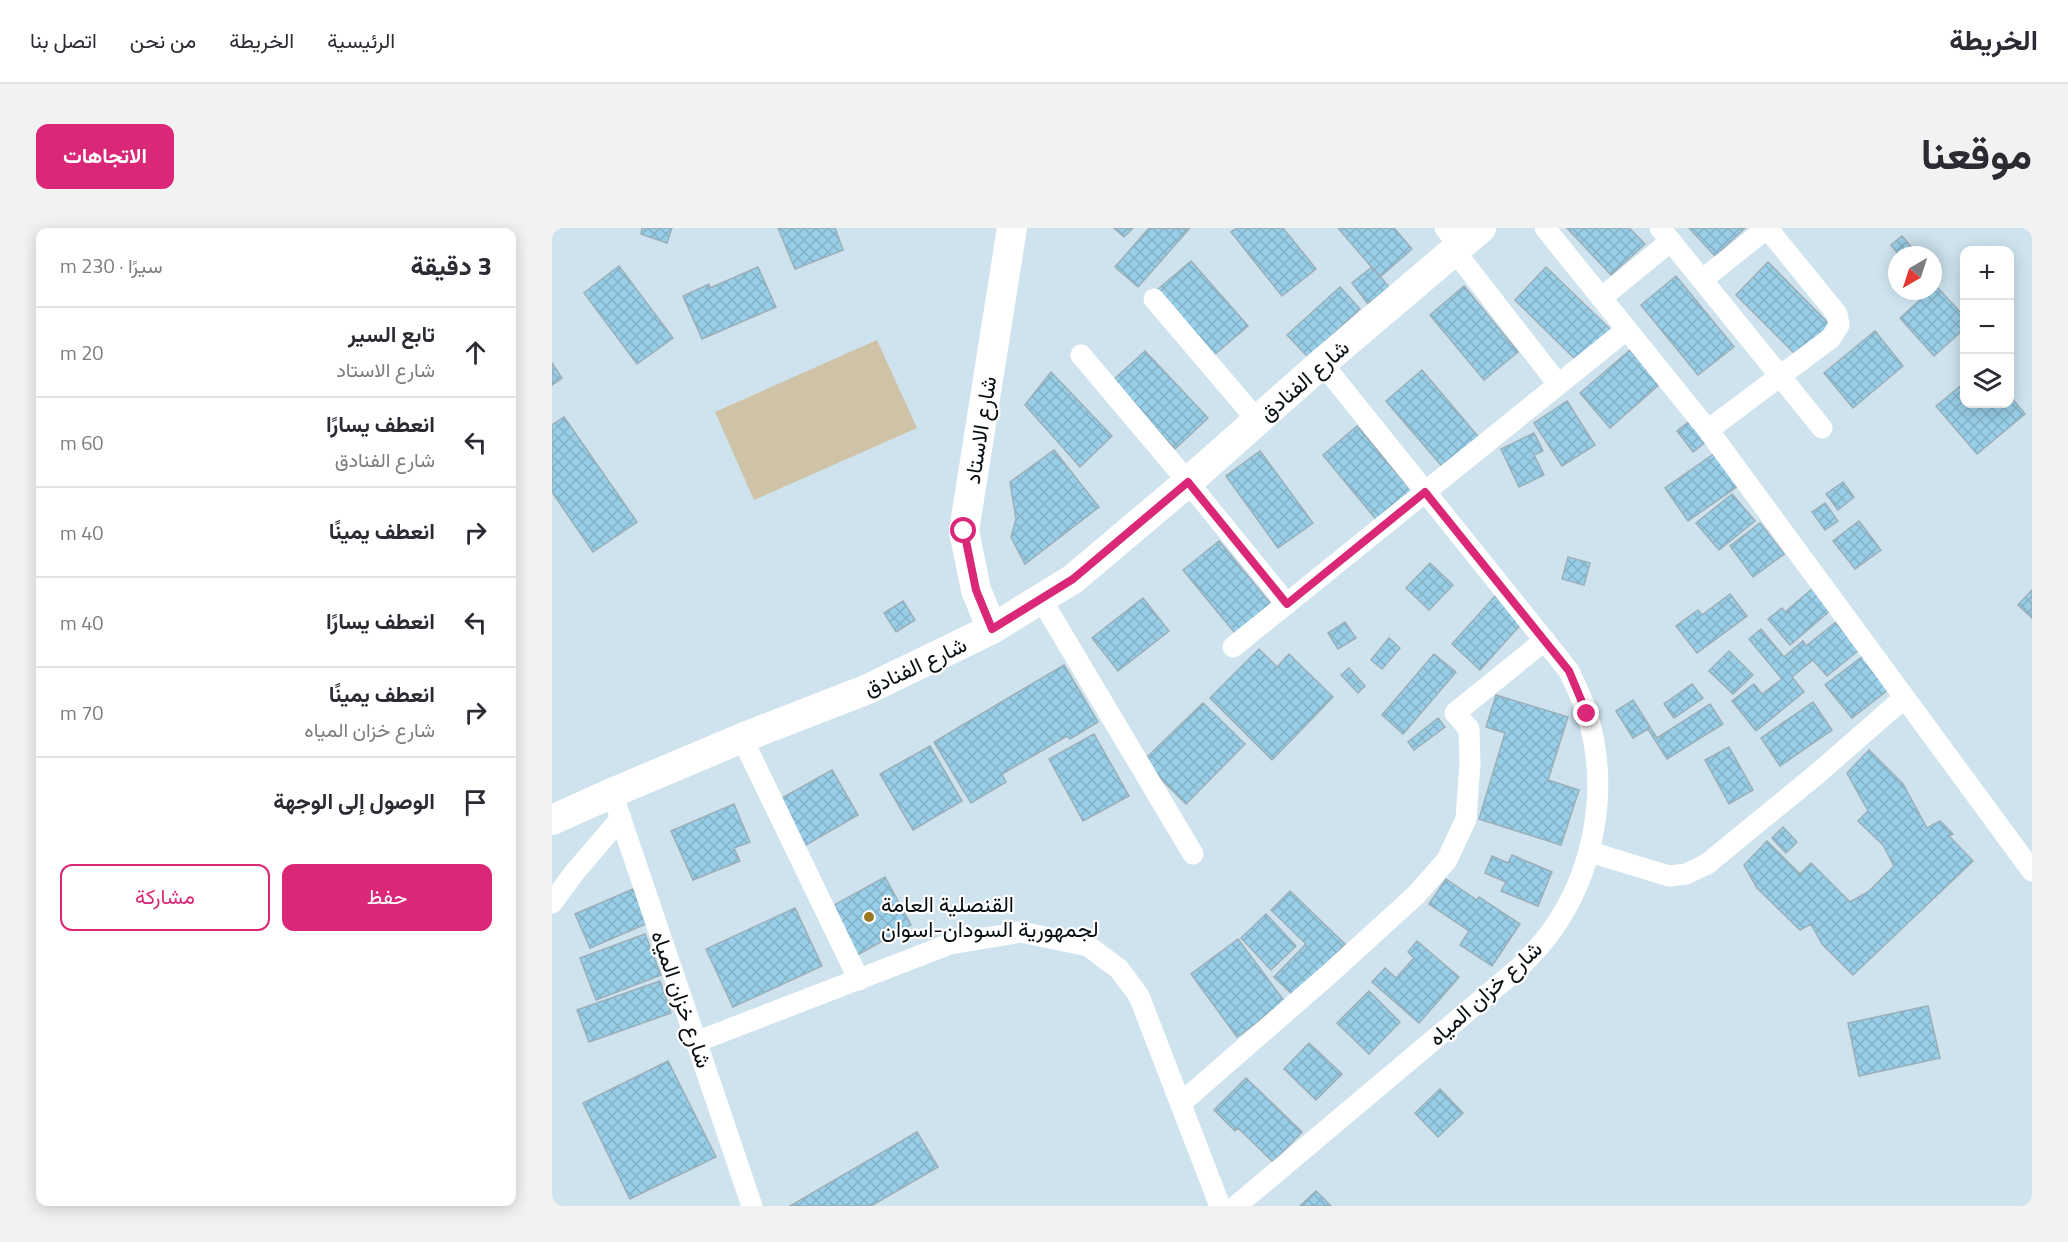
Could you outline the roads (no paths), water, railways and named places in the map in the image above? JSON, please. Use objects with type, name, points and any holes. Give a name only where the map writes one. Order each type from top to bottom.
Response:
[{"type":"street","name":"شارع الاستاد","points":[[992,629],[976,590],[964,531],[1012,228]]},
{"type":"street","points":[[1545,228],[1708,430],[2032,871]]},
{"type":"street","points":[[1702,280],[1767,228],[1840,320],[1838,330],[1831,338],[1708,430]]},
{"type":"street","points":[[1602,298],[1666,235],[1822,428]]},
{"type":"street","name":"شارع الفنادق","points":[[552,820],[616,805],[742,738],[868,689],[992,629],[1073,579],[1258,421],[1459,238]]},
{"type":"street","points":[[1459,238],[1558,384]]},
{"type":"street","points":[[1154,299],[1258,421]]},
{"type":"street","points":[[1233,647],[1626,330]]},
{"type":"street","points":[[1080,355],[1188,482],[1287,604]]},
{"type":"street","name":"شارع خزان المياه","points":[[1236,1206],[1519,968],[1550,934],[1574,895],[1590,852],[1598,806],[1597,759],[1587,714],[1569,671],[1322,363]]},
{"type":"street","points":[[1041,599],[1193,854]]},
{"type":"street","points":[[1181,1103],[1416,895],[1447,860],[1467,819],[1469,729],[1455,713],[1545,640]]},
{"type":"street","points":[[1590,852],[1668,876],[1686,874],[1707,864],[1817,774],[1904,698]]},
{"type":"street","points":[[742,738],[859,980]]},
{"type":"street","points":[[552,903],[574,873],[616,805]]},
{"type":"street","name":"شارع خزان المياه","points":[[616,805],[752,1206]]},
{"type":"street","points":[[696,1042],[950,944],[1021,932],[1088,946],[1119,969],[1139,996],[1220,1206]]},
{"type":"place","name":"القنصلية العامة لجمهورية السودان-اسوان","points":[[869,917]]}]
